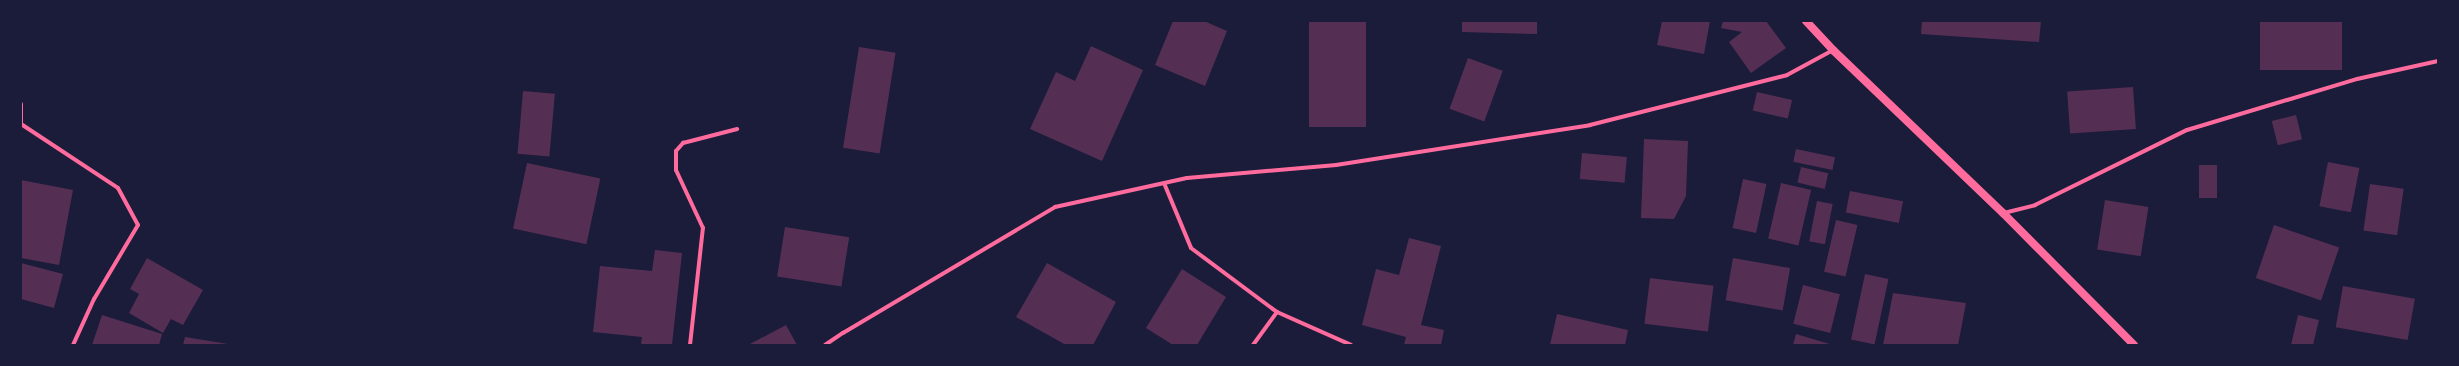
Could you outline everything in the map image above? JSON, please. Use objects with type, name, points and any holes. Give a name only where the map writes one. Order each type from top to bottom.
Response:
[{"type":"main road","points":[[1806,21],[1833,50],[2003,213],[2134,345]]},
{"type":"street","points":[[825,345],[849,328],[1055,207],[1187,178],[1336,165],[1590,125],[1787,75],[1833,50]]},
{"type":"street","points":[[2003,213],[2035,205],[2187,130],[2357,79],[2438,60]]},
{"type":"street","points":[[21,104],[21,124],[118,188],[138,225],[94,299],[73,345]]},
{"type":"street","points":[[690,345],[703,228],[676,170],[676,151],[683,143],[737,129]]},
{"type":"street","points":[[1164,183],[1191,248],[1277,312],[1351,345]]},
{"type":"street","points":[[1253,345],[1277,312]]},
{"type":"building","points":[[1173,21],[1204,21],[1227,31],[1205,86],[1155,65]]},
{"type":"building","points":[[1309,21],[1366,21],[1366,127],[1309,127]]},
{"type":"building","points":[[1462,21],[1537,21],[1537,34],[1462,32]]},
{"type":"building","points":[[1662,21],[1710,21],[1704,54],[1657,45]]},
{"type":"building","points":[[1723,21],[1766,21],[1786,48],[1751,73],[1729,42],[1742,32],[1721,28]]},
{"type":"building","points":[[1922,21],[2041,21],[2039,42],[1921,34]]},
{"type":"building","points":[[2260,21],[2342,21],[2342,70],[2260,70]]},
{"type":"building","points":[[1091,46],[1143,70],[1102,161],[1030,129],[1056,72],[1075,81]]},
{"type":"building","points":[[859,47],[896,53],[880,154],[843,148]]},
{"type":"building","points":[[1468,58],[1503,71],[1484,121],[1450,109]]},
{"type":"building","points":[[2133,87],[2136,129],[2070,134],[2067,92]]},
{"type":"building","points":[[523,91],[555,94],[549,157],[518,154]]},
{"type":"building","points":[[1757,92],[1792,100],[1788,119],[1753,111]]},
{"type":"building","points":[[2296,115],[2302,139],[2278,145],[2272,121]]},
{"type":"building","points":[[1644,139],[1688,141],[1686,196],[1674,219],[1641,218]]},
{"type":"building","points":[[1796,149],[1835,157],[1832,170],[1793,162]]},
{"type":"building","points":[[1582,153],[1627,157],[1625,183],[1580,179]]},
{"type":"building","points":[[2328,162],[2359,168],[2351,212],[2319,206]]},
{"type":"building","points":[[527,163],[600,179],[586,244],[513,229]]},
{"type":"building","points":[[2199,165],[2217,165],[2217,198],[2199,198]]},
{"type":"building","points":[[1801,167],[1828,173],[1825,189],[1797,183]]},
{"type":"building","points":[[1743,179],[1766,184],[1756,233],[1733,228]]},
{"type":"building","points":[[21,180],[73,190],[59,265],[21,258]]},
{"type":"building","points":[[1781,183],[1811,190],[1798,246],[1768,239]]},
{"type":"building","points":[[2370,184],[2404,189],[2397,235],[2363,231]]},
{"type":"building","points":[[1850,191],[1903,201],[1899,223],[1846,213]]},
{"type":"building","points":[[2105,200],[2148,207],[2141,256],[2097,249]]},
{"type":"building","points":[[1817,201],[1833,204],[1825,244],[1809,241]]},
{"type":"building","points":[[1836,220],[1857,225],[1846,277],[1824,272]]},
{"type":"building","points":[[2274,225],[2339,247],[2321,300],[2256,278]]},
{"type":"building","points":[[785,227],[849,237],[841,287],[777,276]]},
{"type":"building","points":[[1409,238],[1441,246],[1421,325],[1444,330],[1441,345],[1404,345],[1406,337],[1362,325],[1376,269],[1399,275]]},
{"type":"building","points":[[655,250],[682,253],[672,345],[641,345],[642,337],[593,332],[600,266],[652,271]]},
{"type":"building","points":[[147,258],[203,290],[183,325],[171,319],[163,333],[129,313],[139,294],[130,289]]},
{"type":"building","points":[[1733,258],[1790,268],[1783,310],[1726,300]]},
{"type":"building","points":[[21,263],[63,274],[54,308],[21,299]]},
{"type":"building","points":[[1047,263],[1116,302],[1093,345],[1066,345],[1016,317]]},
{"type":"building","points":[[1182,269],[1226,297],[1197,345],[1173,345],[1146,328]]},
{"type":"building","points":[[1865,274],[1888,279],[1875,345],[1851,340]]},
{"type":"building","points":[[1650,278],[1714,286],[1708,331],[1644,324]]},
{"type":"building","points":[[1803,285],[1840,294],[1830,333],[1793,324]]},
{"type":"building","points":[[2343,286],[2415,299],[2408,340],[2336,327]]},
{"type":"building","points":[[1893,293],[1966,303],[1958,345],[1883,345]]},
{"type":"building","points":[[1557,314],[1628,330],[1625,345],[1550,345]]},
{"type":"building","points":[[102,315],[162,334],[159,345],[92,345]]},
{"type":"building","points":[[2298,315],[2319,320],[2313,345],[2291,345]]},
{"type":"building","points":[[786,325],[797,345],[748,345]]},
{"type":"building","points":[[1796,334],[1833,345],[1793,345]]},
{"type":"building","points":[[185,337],[228,344],[228,345],[183,345]]}]
